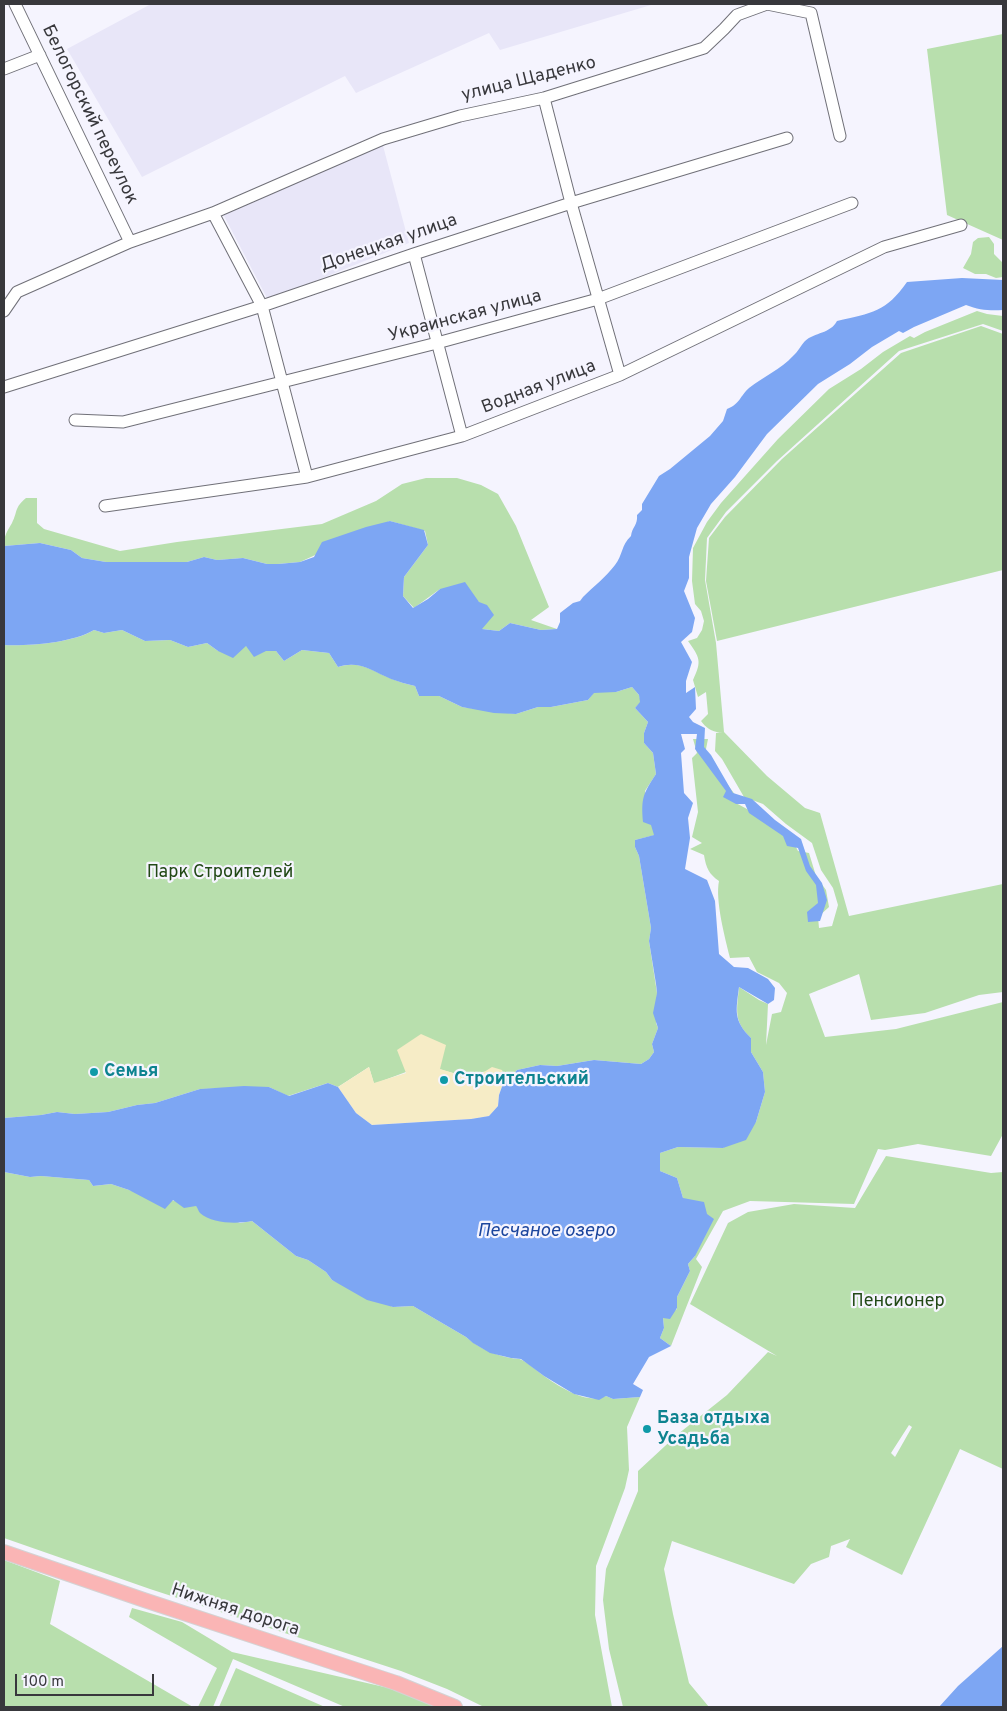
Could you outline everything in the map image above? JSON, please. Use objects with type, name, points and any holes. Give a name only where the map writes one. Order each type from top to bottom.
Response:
[{"type":"main road","name":"Нижняя дорога","points":[[4,1552],[396,1683],[454,1707]]},
{"type":"street","name":"Белогорский переулок","points":[[16,4],[130,242]]},
{"type":"street","name":"улица Щаденко","points":[[4,311],[17,292],[130,242],[212,213],[383,139],[460,116],[544,98],[704,48],[737,15],[767,4],[811,13],[840,136]]},
{"type":"street","points":[[4,70],[40,54]]},
{"type":"street","points":[[544,98],[571,203],[620,375]]},
{"type":"street","name":"Донецкая улица","points":[[4,387],[262,306],[571,203],[787,138]]},
{"type":"street","name":"Украинская улица","points":[[75,420],[124,422],[437,343],[598,299],[852,202]]},
{"type":"street","points":[[212,213],[262,306],[307,477]]},
{"type":"street","name":"Водная улица","points":[[105,506],[307,477],[462,436],[620,375],[884,247],[961,226]]},
{"type":"street","points":[[414,254],[462,436]]},
{"type":"shaded area","points":[[151,4],[651,5],[500,50],[489,33],[356,93],[345,76],[142,177],[67,49]]},
{"type":"shaded area","points":[[382,142],[409,243],[268,300],[222,212]]},
{"type":"green space","points":[[1003,34],[1003,240],[947,215],[927,49]]},
{"type":"green space","points":[[989,237],[994,244],[994,254],[1003,263],[1003,277],[996,278],[986,274],[975,274],[963,268],[971,254],[973,242],[978,238]]},
{"type":"green space","points":[[977,311],[1003,316],[1003,331],[983,324],[899,351],[777,461],[726,512],[707,538],[705,580],[716,643],[724,732],[767,776],[805,808],[820,813],[849,916],[1003,884],[1003,992],[979,995],[925,1013],[871,1020],[859,974],[809,994],[825,1037],[896,1029],[1003,1002],[1003,1134],[991,1156],[918,1144],[885,1150],[878,1149],[854,1204],[750,1201],[723,1211],[696,1259],[702,1267],[671,1346],[660,1338],[664,1328],[663,1318],[677,1309],[677,1297],[690,1271],[688,1264],[695,1256],[677,1178],[660,1171],[660,1153],[678,1147],[723,1148],[756,1122],[765,1092],[763,1072],[751,1052],[751,1038],[741,1026],[739,1020],[737,1009],[739,987],[768,1004],[766,1045],[772,1014],[781,1012],[787,993],[779,983],[757,972],[749,957],[730,958],[719,908],[719,881],[708,870],[704,855],[690,849],[702,843],[692,837],[698,812],[692,758],[697,753],[693,739],[708,739],[705,754],[736,796],[734,802],[793,841],[798,851],[809,853],[816,876],[826,890],[829,907],[818,917],[819,928],[832,926],[838,905],[833,888],[821,870],[812,843],[763,804],[744,797],[722,759],[715,751],[716,733],[722,732],[710,729],[701,721],[708,714],[706,692],[698,697],[693,680],[699,664],[697,656],[688,641],[697,638],[702,630],[704,621],[701,611],[695,604],[692,581],[693,548],[707,522],[721,503],[778,439],[829,389],[910,336],[914,338]]},
{"type":"green space","points":[[981,326],[1003,334],[1003,570],[717,641],[706,581],[709,538],[725,517],[782,459],[901,353]]},
{"type":"green space","points":[[426,478],[457,478],[481,485],[498,494],[516,526],[549,607],[531,620],[557,629],[541,630],[510,623],[499,631],[482,629],[479,602],[440,589],[414,608],[403,596],[404,577],[428,545],[425,531],[390,521],[300,562],[278,564],[267,564],[243,558],[217,560],[204,557],[187,562],[106,562],[82,558],[71,550],[40,543],[4,546],[5,536],[18,507],[26,498],[37,498],[37,523],[44,529],[120,551],[322,524],[376,501],[402,484]]},
{"type":"green space","name":"Парк Строителей","points":[[94,630],[104,633],[122,630],[145,641],[170,640],[188,647],[207,643],[218,651],[246,646],[266,651],[276,651],[284,661],[302,650],[329,653],[338,667],[353,665],[366,667],[395,680],[415,686],[419,696],[439,696],[462,707],[516,714],[538,707],[551,707],[588,700],[594,692],[616,692],[632,687],[639,695],[641,702],[635,708],[648,722],[644,733],[644,743],[653,753],[656,774],[645,791],[655,835],[635,840],[651,928],[649,941],[657,993],[656,1023],[658,1028],[652,1044],[654,1052],[649,1059],[641,1064],[594,1060],[557,1066],[540,1065],[517,1070],[504,1081],[502,1070],[482,1072],[473,1079],[439,1069],[406,1072],[374,1084],[369,1067],[338,1087],[328,1083],[288,1096],[269,1087],[200,1089],[155,1103],[108,1112],[75,1114],[57,1112],[4,1118],[4,645],[63,641]]},
{"type":"green space","name":"Пенсионер","points":[[886,1156],[991,1173],[1003,1172],[1003,1469],[960,1449],[902,1575],[846,1547],[850,1539],[831,1546],[829,1557],[811,1564],[794,1584],[672,1541],[664,1569],[689,1683],[709,1707],[623,1707],[609,1649],[603,1600],[606,1569],[638,1491],[638,1471],[678,1434],[727,1395],[768,1352],[777,1356],[690,1304],[728,1223],[748,1212],[794,1204],[855,1208]],"holes":[[[909,1425],[912,1427],[895,1457],[891,1453]]]},
{"type":"green space","points":[[4,1172],[30,1177],[41,1176],[89,1180],[93,1186],[111,1184],[196,1206],[240,1223],[252,1221],[296,1256],[308,1260],[326,1272],[332,1280],[393,1307],[413,1306],[487,1350],[528,1363],[550,1380],[574,1394],[591,1398],[606,1396],[613,1399],[640,1397],[627,1427],[629,1470],[625,1488],[596,1566],[595,1615],[612,1707],[484,1707],[447,1689],[401,1671],[150,1589],[4,1538]]},
{"type":"green space","points":[[4,1560],[60,1581],[50,1624],[193,1707],[4,1707]]},
{"type":"green space","points":[[132,1608],[182,1622],[232,1652],[393,1689],[440,1707],[345,1707],[233,1659],[213,1707],[198,1707],[217,1668],[129,1617]]},
{"type":"green space","points":[[236,1668],[325,1707],[219,1707]]},
{"type":"sand","name":"Строительский","points":[[421,1034],[446,1045],[440,1069],[473,1079],[492,1067],[502,1070],[504,1081],[499,1095],[498,1106],[489,1116],[471,1119],[372,1125],[356,1113],[338,1087],[369,1067],[374,1083],[406,1073],[397,1050]]},
{"type":"water","name":"Песчаное озеро","points":[[962,278],[1003,280],[1003,310],[984,310],[966,305],[903,333],[899,331],[818,384],[767,434],[735,477],[711,504],[697,528],[689,557],[689,578],[684,591],[695,618],[692,632],[681,642],[692,662],[686,681],[686,693],[695,687],[696,709],[689,717],[693,722],[705,728],[704,747],[711,755],[733,793],[752,799],[775,820],[801,839],[810,866],[822,883],[827,900],[820,921],[808,922],[807,912],[818,903],[816,885],[806,871],[798,848],[787,846],[783,836],[749,813],[745,804],[736,804],[723,797],[726,791],[695,749],[697,734],[681,734],[685,749],[681,753],[684,793],[693,803],[688,818],[690,838],[685,869],[707,880],[715,901],[719,954],[734,967],[748,968],[768,979],[775,988],[774,1000],[768,1004],[739,987],[737,1015],[741,1026],[751,1038],[751,1052],[763,1072],[765,1092],[756,1122],[746,1140],[723,1148],[678,1147],[660,1153],[660,1171],[677,1178],[683,1198],[704,1202],[707,1214],[714,1219],[695,1256],[688,1264],[690,1271],[677,1297],[677,1308],[670,1319],[663,1318],[664,1328],[660,1338],[671,1346],[649,1357],[633,1384],[643,1390],[640,1397],[613,1399],[606,1396],[599,1400],[574,1394],[544,1376],[521,1359],[490,1353],[413,1306],[393,1307],[367,1300],[332,1280],[326,1272],[308,1260],[296,1256],[252,1221],[233,1223],[218,1221],[205,1217],[196,1206],[184,1208],[173,1200],[165,1209],[129,1190],[111,1184],[93,1186],[89,1180],[41,1176],[30,1177],[4,1172],[4,1118],[57,1112],[75,1114],[108,1112],[155,1103],[200,1089],[244,1086],[269,1087],[289,1096],[328,1083],[338,1087],[356,1113],[372,1125],[471,1119],[489,1116],[498,1106],[499,1095],[504,1081],[517,1070],[540,1065],[557,1066],[594,1060],[641,1064],[649,1059],[654,1052],[652,1044],[658,1028],[653,1013],[657,993],[649,941],[651,928],[639,856],[635,847],[635,840],[654,835],[651,825],[643,822],[642,807],[646,792],[656,774],[653,753],[644,743],[644,733],[648,722],[635,708],[640,702],[639,695],[632,687],[616,692],[594,693],[588,700],[551,707],[538,707],[516,714],[494,713],[462,707],[439,696],[419,696],[415,686],[391,679],[365,667],[346,665],[338,667],[329,653],[302,650],[284,661],[276,651],[266,651],[254,657],[246,646],[233,658],[207,643],[188,647],[170,640],[145,641],[122,630],[104,633],[94,630],[74,638],[50,643],[4,645],[4,546],[40,543],[71,550],[82,558],[106,562],[187,562],[204,557],[217,560],[243,558],[267,564],[278,564],[300,562],[314,557],[322,542],[390,521],[424,530],[428,545],[404,577],[403,596],[413,608],[440,589],[465,582],[479,602],[487,605],[494,615],[482,629],[499,631],[510,623],[541,630],[557,629],[560,622],[560,613],[573,603],[580,601],[608,574],[618,561],[625,543],[631,536],[637,521],[637,515],[642,510],[642,504],[659,476],[710,436],[723,421],[727,409],[737,402],[749,388],[788,361],[809,338],[826,331],[837,321],[877,310],[892,300],[907,282]]},
{"type":"water","points":[[1003,1646],[1003,1706],[939,1707],[958,1686]]},
{"type":"place","name":"Семья","points":[[94,1072]]},
{"type":"place","name":"Строительский","points":[[444,1080]]},
{"type":"place","name":"База отдыха Усадьба","points":[[647,1429]]}]
